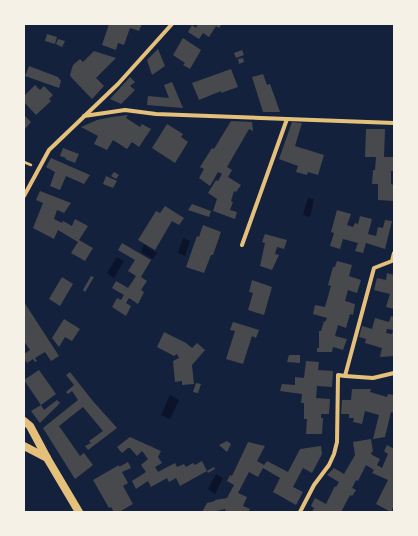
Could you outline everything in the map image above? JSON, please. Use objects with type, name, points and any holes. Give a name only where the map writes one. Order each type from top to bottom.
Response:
[{"type":"main road","points":[[24,421],[30,426],[79,512]]},
{"type":"main road","points":[[24,446],[47,458]]},
{"type":"street","points":[[24,196],[49,150],[118,84],[172,24]]},
{"type":"street","points":[[84,116],[126,110],[156,114],[394,123]]},
{"type":"street","points":[[242,245],[287,119]]},
{"type":"street","points":[[345,376],[374,268],[392,262],[394,253]]},
{"type":"street","points":[[300,512],[314,485],[329,465],[334,454],[337,442],[338,375],[373,378],[394,373]]},
{"type":"water","points":[[308,198],[314,199],[310,217],[303,215]]},
{"type":"water","points":[[183,238],[190,241],[185,256],[178,253]]},
{"type":"water","points":[[144,245],[157,253],[153,259],[141,252]]},
{"type":"water","points":[[117,257],[124,261],[114,278],[107,273]]},
{"type":"water","points":[[170,395],[179,400],[170,419],[161,415]]},
{"type":"water","points":[[216,474],[223,478],[215,494],[208,489]]},
{"type":"building","points":[[109,24],[142,24],[139,31],[130,28],[124,45],[118,43],[116,50],[102,45]]},
{"type":"building","points":[[198,24],[222,24],[219,28],[216,26],[209,37],[203,33],[199,39],[188,32],[192,25],[196,28]]},
{"type":"building","points":[[47,34],[57,37],[55,44],[45,41]]},
{"type":"building","points":[[183,38],[201,50],[190,69],[183,65],[185,63],[173,55]]},
{"type":"building","points":[[58,39],[65,41],[62,47],[56,44]]},
{"type":"building","points":[[158,49],[165,66],[152,75],[147,60]]},
{"type":"building","points":[[242,50],[244,55],[236,58],[234,53]]},
{"type":"building","points":[[94,51],[116,58],[96,78],[104,86],[92,99],[70,75],[73,65],[80,59],[83,62]]},
{"type":"building","points":[[243,58],[244,62],[239,64],[238,59]]},
{"type":"building","points":[[29,66],[58,77],[61,81],[59,88],[25,76]]},
{"type":"building","points":[[231,69],[238,87],[221,93],[221,91],[199,100],[192,83]]},
{"type":"building","points":[[263,74],[267,85],[270,84],[280,112],[263,112],[252,77]]},
{"type":"building","points":[[130,77],[135,82],[130,86],[135,90],[121,104],[110,99]]},
{"type":"building","points":[[172,82],[183,108],[147,105],[148,96],[169,98],[164,85]]},
{"type":"building","points":[[35,85],[40,90],[44,86],[53,95],[49,99],[51,101],[36,115],[24,102],[24,96]]},
{"type":"building","points":[[24,115],[31,122],[24,130]]},
{"type":"building","points":[[128,115],[126,118],[140,127],[142,124],[151,129],[139,147],[132,142],[127,149],[113,140],[107,150],[94,144],[98,136],[81,127],[97,120]]},
{"type":"building","points":[[231,121],[252,122],[253,131],[249,129],[227,167],[232,170],[228,177],[241,185],[236,192],[234,191],[231,201],[233,202],[230,210],[237,212],[235,219],[213,211],[217,199],[208,193],[216,180],[218,181],[222,174],[218,172],[210,186],[199,178],[204,169],[200,167],[212,148],[214,149]]},
{"type":"building","points":[[292,122],[302,123],[295,146],[324,155],[318,175],[308,172],[307,175],[296,172],[298,166],[279,159]]},
{"type":"building","points":[[167,124],[183,134],[181,137],[188,142],[175,163],[152,148]]},
{"type":"building","points":[[366,129],[385,129],[384,157],[394,157],[394,171],[391,171],[391,184],[394,185],[394,201],[378,200],[378,184],[372,184],[376,157],[365,157]]},
{"type":"building","points":[[63,148],[79,154],[75,163],[60,156]]},
{"type":"building","points":[[51,158],[90,175],[84,184],[66,176],[60,190],[50,186],[55,172],[46,167]]},
{"type":"building","points":[[114,172],[119,175],[116,179],[111,176]]},
{"type":"building","points":[[106,176],[117,181],[113,188],[103,184]]},
{"type":"building","points":[[40,191],[71,203],[64,213],[57,210],[54,219],[62,223],[63,221],[72,226],[75,219],[88,226],[79,240],[93,248],[85,261],[71,253],[78,242],[58,230],[54,239],[33,228],[43,203],[36,200]]},
{"type":"building","points":[[192,204],[211,211],[209,217],[188,210]]},
{"type":"building","points":[[165,206],[184,218],[179,225],[172,221],[155,250],[138,240],[156,211],[160,213]]},
{"type":"building","points":[[337,210],[351,214],[347,225],[353,227],[355,223],[358,224],[360,216],[372,219],[368,234],[376,236],[378,227],[383,228],[385,220],[392,221],[385,249],[366,243],[363,253],[355,251],[358,243],[343,239],[340,249],[330,246],[334,233],[331,232]]},
{"type":"building","points":[[203,225],[221,232],[213,255],[211,255],[204,273],[186,267],[197,236],[199,237]]},
{"type":"building","points":[[265,234],[287,240],[284,249],[277,247],[275,254],[279,255],[272,270],[260,266],[265,243],[262,242]]},
{"type":"building","points":[[122,243],[151,260],[141,277],[147,281],[141,290],[144,292],[138,304],[129,298],[126,303],[131,306],[126,316],[112,307],[117,298],[121,300],[124,295],[112,288],[116,281],[128,288],[136,276],[128,271],[135,260],[118,250]]},
{"type":"building","points":[[337,261],[352,265],[349,276],[361,280],[357,293],[348,290],[345,301],[355,304],[353,315],[350,314],[346,328],[338,325],[335,336],[347,339],[343,350],[333,347],[332,352],[317,352],[317,348],[319,348],[319,331],[321,331],[324,321],[325,322],[327,318],[313,314],[315,305],[325,307],[331,286],[328,285],[333,267],[335,267]]},
{"type":"building","points":[[387,273],[394,275],[394,309],[386,307],[390,294],[374,290],[377,278],[386,280]]},
{"type":"building","points":[[91,276],[94,277],[85,292],[83,290]]},
{"type":"building","points":[[62,277],[73,284],[60,306],[49,299]]},
{"type":"building","points":[[252,280],[272,287],[264,315],[248,310],[253,293],[249,292]]},
{"type":"building","points":[[24,302],[59,356],[51,361],[45,352],[35,358],[37,361],[35,362],[33,359],[27,363],[24,359],[24,354],[30,350],[24,341]]},
{"type":"building","points":[[391,316],[394,317],[394,356],[380,357],[382,348],[365,343],[366,339],[359,337],[362,326],[372,329],[375,318],[389,322]],"holes":[[[387,329],[393,330],[392,334],[386,333]]]},
{"type":"building","points":[[64,319],[80,329],[72,341],[65,337],[59,347],[52,338]]},
{"type":"building","points":[[233,322],[259,330],[256,338],[252,336],[243,364],[226,359],[235,331],[230,330]]},
{"type":"building","points":[[164,332],[186,343],[192,348],[197,343],[205,350],[192,365],[194,384],[182,385],[182,381],[175,382],[173,361],[179,358],[177,354],[174,356],[157,347]]},
{"type":"building","points":[[289,355],[300,355],[300,363],[287,362]]},
{"type":"building","points":[[306,361],[319,362],[318,370],[333,371],[332,387],[317,386],[316,398],[330,399],[329,414],[321,414],[321,418],[323,418],[322,434],[306,434],[307,419],[304,419],[304,403],[301,403],[302,394],[280,391],[282,384],[295,385],[295,377],[304,378]]},
{"type":"building","points":[[39,370],[56,394],[41,405],[24,380]]},
{"type":"building","points":[[70,372],[117,428],[88,450],[85,446],[91,443],[89,441],[103,431],[83,407],[59,426],[80,456],[84,453],[93,465],[75,479],[43,428],[78,400],[72,391],[68,394],[66,392],[74,385],[66,375]]},
{"type":"building","points":[[196,383],[201,384],[198,393],[193,392]]},
{"type":"building","points":[[352,389],[371,389],[370,392],[387,397],[388,394],[394,395],[394,413],[391,412],[385,437],[373,439],[379,415],[365,411],[362,424],[353,422],[354,418],[349,418],[349,414],[341,414],[342,400],[351,400]]},
{"type":"building","points":[[57,400],[60,403],[40,423],[31,411],[41,405],[44,410]]},
{"type":"building","points":[[130,437],[161,451],[158,457],[162,463],[155,467],[158,472],[175,463],[177,467],[184,464],[186,467],[193,463],[195,465],[202,461],[207,471],[180,486],[176,478],[169,482],[167,478],[151,487],[148,481],[136,489],[132,481],[146,472],[141,465],[148,459],[142,451],[137,456],[130,448],[122,453],[117,447]]},
{"type":"building","points":[[371,439],[372,455],[380,459],[377,465],[382,468],[388,454],[384,451],[387,445],[394,449],[394,505],[391,512],[376,504],[388,480],[372,473],[374,470],[366,465],[358,481],[356,480],[352,488],[356,490],[352,496],[350,495],[341,512],[312,512],[314,508],[311,506],[315,498],[326,504],[335,486],[336,487],[339,482],[327,475],[334,468],[344,474],[355,455],[353,442]]},
{"type":"building","points":[[227,441],[231,444],[227,452],[219,445]]},
{"type":"building","points":[[248,442],[265,446],[257,461],[264,465],[267,461],[288,472],[300,449],[321,446],[322,454],[312,473],[303,468],[293,487],[303,492],[296,505],[273,492],[280,478],[263,468],[258,477],[249,472],[238,493],[247,497],[243,506],[250,509],[248,512],[226,512],[225,509],[212,512],[202,512],[207,503],[227,498],[234,485],[227,481],[230,475],[232,476]]},
{"type":"building","points":[[128,462],[131,468],[122,472],[128,483],[123,486],[133,504],[119,512],[114,512],[111,507],[109,508],[93,480],[119,465],[119,467]]},
{"type":"building","points":[[214,467],[215,469],[208,473],[207,471]]}]
